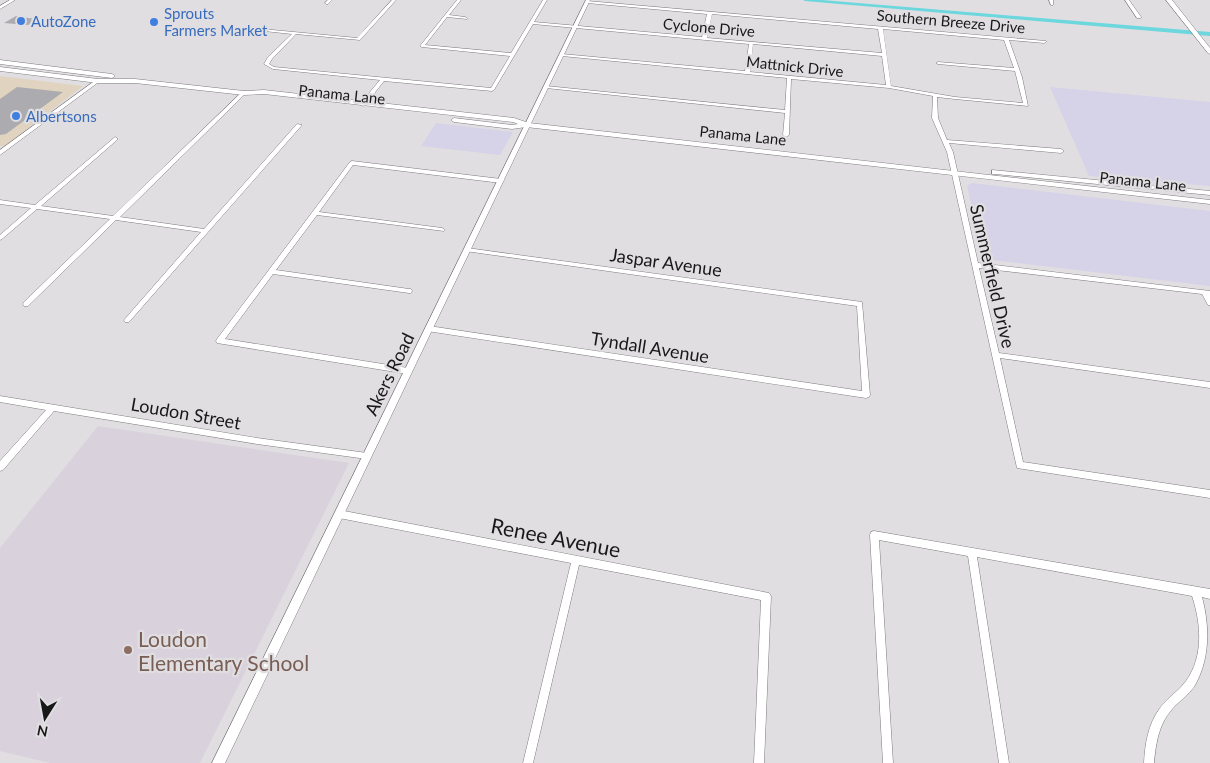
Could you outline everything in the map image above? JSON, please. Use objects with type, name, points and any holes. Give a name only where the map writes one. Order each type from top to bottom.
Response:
[{"type":"main road","points":[[1170,0],[1210,52]]},
{"type":"main road","name":"Panama Lane","points":[[0,62],[244,93],[264,92],[514,120],[528,125],[1210,202]]},
{"type":"main road","points":[[0,69],[98,80],[106,78],[132,80]]},
{"type":"main road","name":"Panama Lane","points":[[244,93],[258,98],[512,127],[528,125]]},
{"type":"main road","points":[[313,104],[355,106],[363,104]]},
{"type":"main road","name":"Panama Lane","points":[[954,172],[991,172],[1207,193]]},
{"type":"main road","points":[[1083,189],[1127,190],[1136,185]]},
{"type":"main road","points":[[1148,196],[1158,192],[1207,193]]},
{"type":"street","points":[[0,8],[13,0]]},
{"type":"street","points":[[264,30],[358,40],[394,0]]},
{"type":"street","points":[[459,0],[422,46],[513,55]]},
{"type":"street","points":[[295,33],[266,64],[273,68],[492,90],[545,0]]},
{"type":"street","points":[[1127,0],[1139,17]]},
{"type":"street","name":"Southern Breeze Drive","points":[[588,1],[1044,42]]},
{"type":"street","name":"Akers Road","points":[[218,763],[588,1]]},
{"type":"street","points":[[704,39],[710,12]]},
{"type":"street","points":[[445,16],[465,18]]},
{"type":"street","name":"Cyclone Drive","points":[[532,23],[884,56]]},
{"type":"street","points":[[880,27],[889,87]]},
{"type":"street","points":[[938,63],[1018,70],[1006,39]]},
{"type":"street","points":[[747,73],[751,43]]},
{"type":"street","name":"Mattnick Drive","points":[[562,55],[889,87],[935,95],[1026,105],[1018,70]]},
{"type":"street","points":[[786,135],[789,78]]},
{"type":"street","points":[[363,104],[383,79]]},
{"type":"street","points":[[1,151],[98,80]]},
{"type":"street","points":[[546,87],[787,112]]},
{"type":"street","points":[[26,304],[244,93]]},
{"type":"street","name":"Summerfield Drive","points":[[935,95],[935,118],[950,152],[1020,465],[1210,494]]},
{"type":"street","points":[[127,320],[299,125]]},
{"type":"street","points":[[0,238],[115,140]]},
{"type":"street","points":[[945,141],[1061,151]]},
{"type":"street","points":[[408,371],[220,341],[352,163],[501,181]]},
{"type":"street","points":[[0,202],[206,231]]},
{"type":"street","points":[[315,213],[442,230]]},
{"type":"street","name":"Jaspar Avenue","points":[[467,250],[860,304],[866,395]]},
{"type":"street","points":[[975,265],[1207,292],[1210,303]]},
{"type":"street","points":[[272,272],[409,291]]},
{"type":"street","name":"Tyndall Avenue","points":[[429,329],[866,395]]},
{"type":"street","points":[[995,355],[1210,385]]},
{"type":"street","name":"Loudon Street","points":[[0,399],[257,441],[367,456]]},
{"type":"street","points":[[0,467],[52,407]]},
{"type":"street","name":"Renee Avenue","points":[[339,514],[766,596],[759,763]]},
{"type":"street","points":[[888,763],[874,535],[1210,594]]},
{"type":"street","points":[[972,552],[1004,763]]},
{"type":"street","points":[[528,763],[576,560]]},
{"type":"street","points":[[1149,763],[1151,742],[1158,721],[1167,707],[1190,684],[1199,671],[1204,656],[1205,624],[1196,592]]},
{"type":"shaded area","points":[[0,76],[83,86],[5,146],[0,146]]},
{"type":"shaded area","points":[[1050,87],[1210,102],[1210,186],[1089,176]]},
{"type":"shaded area","points":[[436,123],[513,132],[500,155],[421,146]]},
{"type":"shaded area","points":[[972,183],[1210,211],[1210,286],[984,259],[967,186]]},
{"type":"shaded area","name":"Loudon Elementary School","points":[[98,426],[349,463],[200,763],[50,763],[0,751],[0,548]]},
{"type":"building","name":"AutoZone","points":[[16,16],[37,19],[28,25],[4,23]]},
{"type":"building","name":"Albertsons","points":[[17,87],[63,92],[6,134],[0,135],[0,99]]},
{"type":"waterway","points":[[805,0],[1210,34]]},
{"type":"place","name":"AutoZone","points":[[21,21]]},
{"type":"place","name":"Sprouts Farmers Market","points":[[154,22]]},
{"type":"place","name":"Albertsons","points":[[16,116]]},
{"type":"place","name":"Loudon Elementary School","points":[[128,650]]}]
